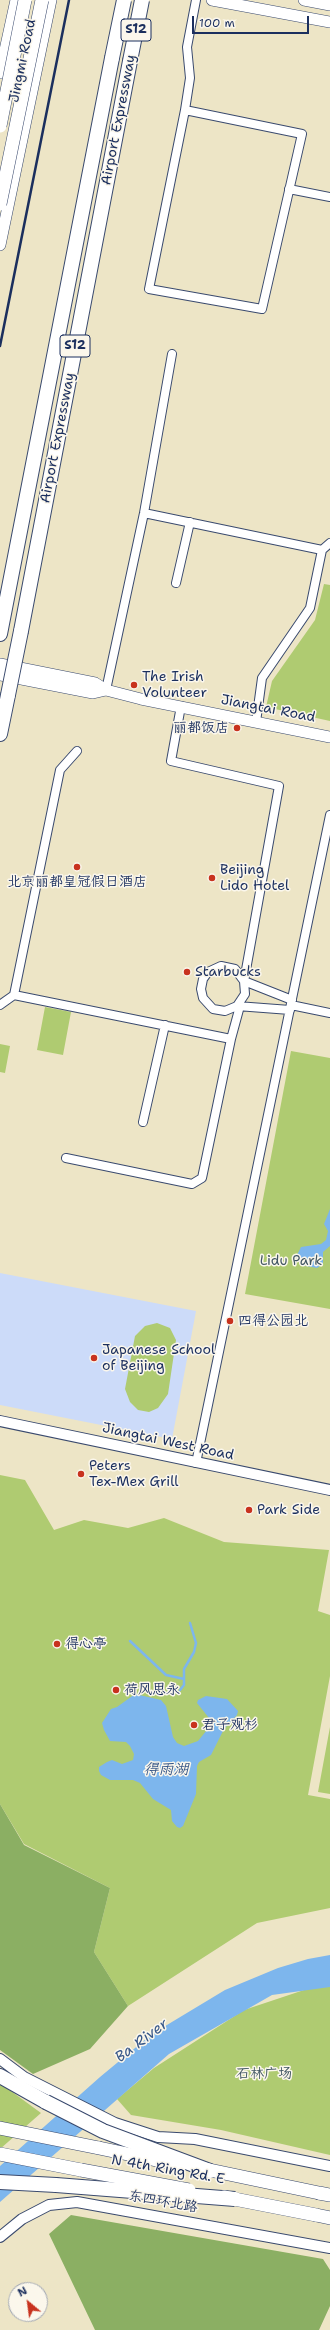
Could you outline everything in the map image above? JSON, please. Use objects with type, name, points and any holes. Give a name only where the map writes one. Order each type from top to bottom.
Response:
[{"type":"highway","points":[[0,126],[25,0]]},
{"type":"highway","points":[[0,204],[42,0]]},
{"type":"highway","name":"Airport Expressway","points":[[1,630],[124,0]]},
{"type":"highway","name":"Airport Expressway","points":[[0,734],[142,0]]},
{"type":"highway","points":[[0,2076],[51,2098],[103,2131],[210,2171]]},
{"type":"highway","points":[[0,2128],[330,2195]]},
{"type":"highway","name":"N 4th Ring Rd. E","points":[[0,2154],[330,2218]]},
{"type":"highway","points":[[0,2182],[235,2199]]},
{"type":"main road","name":"Jingmi Road","points":[[0,73],[16,0]]},
{"type":"main road","name":"Jingmi Road","points":[[0,245],[51,0]]},
{"type":"main road","points":[[212,0],[330,22]]},
{"type":"main road","points":[[304,0],[330,5]]},
{"type":"main road","name":"Jiangtai Road","points":[[0,664],[95,683],[106,690],[330,737]]},
{"type":"main road","name":"Jiangtai Road","points":[[0,675],[93,693],[106,690]]},
{"type":"street","points":[[185,110],[302,134],[262,309],[149,289],[185,110],[190,78],[187,47],[196,0]]},
{"type":"street","points":[[289,189],[330,196]]},
{"type":"street","points":[[106,690],[144,513],[172,354]]},
{"type":"street","points":[[144,513],[322,550]]},
{"type":"street","points":[[176,583],[190,522]]},
{"type":"street","points":[[256,722],[262,678],[310,608],[322,550],[330,543]]},
{"type":"street","points":[[66,1158],[192,1184],[202,1178],[231,1039],[239,1006],[245,994],[244,981],[279,786],[172,761],[181,706]]},
{"type":"street","points":[[0,1005],[14,995],[60,770],[77,750]]},
{"type":"street","points":[[196,1463],[330,815]]},
{"type":"street","points":[[291,1005],[244,981],[235,969],[221,966],[208,972],[203,979],[201,989],[202,998],[213,1009],[225,1011],[239,1006],[291,1005],[330,1013]]},
{"type":"street","points":[[14,995],[231,1039]]},
{"type":"street","points":[[143,1122],[165,1025]]},
{"type":"street","name":"Jiangtai West Road","points":[[0,1421],[330,1490]]},
{"type":"street","points":[[0,2059],[51,2098],[115,2123],[158,2137],[196,2139],[330,2166]]},
{"type":"street","name":"东四环北路","points":[[0,2237],[22,2219],[49,2205],[77,2202],[327,2246]]},
{"type":"shaded area","name":"Japanese School of Beijing","points":[[0,1273],[196,1311],[172,1439],[0,1405]]},
{"type":"green space","points":[[324,584],[330,585],[330,721],[266,707],[272,681],[315,620]]},
{"type":"green space","points":[[45,1007],[71,1012],[63,1055],[37,1050]]},
{"type":"green space","points":[[0,1044],[10,1046],[5,1073],[0,1072]]},
{"type":"green space","name":"Lidu Park","points":[[291,1051],[330,1058],[330,1309],[245,1294]]},
{"type":"green space","points":[[157,1323],[170,1328],[176,1340],[168,1394],[158,1408],[149,1412],[138,1410],[130,1402],[125,1389],[135,1336],[145,1326]]},
{"type":"green space","points":[[0,1475],[25,1480],[54,1530],[84,1520],[128,1528],[164,1518],[224,1542],[329,1550],[318,1611],[330,1615],[330,1676],[308,1795],[330,1799],[330,1908],[257,1923],[128,2006],[94,1952],[110,1888],[24,1844],[0,1804]]},
{"type":"green space","points":[[330,1727],[330,1794],[318,1792]]},
{"type":"green space","points":[[0,1804],[24,1845],[110,1888],[94,1952],[128,2006],[90,2049],[33,2074],[0,2050]]},
{"type":"green space","name":"石林广场","points":[[330,1984],[330,2155],[221,2130],[131,2115],[117,2099],[154,2068],[244,2010],[316,1986]]},
{"type":"green space","points":[[0,2083],[41,2113],[0,2149]]},
{"type":"green space","points":[[71,2215],[323,2259],[330,2270],[330,2306],[319,2330],[95,2330],[49,2234]]},
{"type":"water","points":[[330,1209],[330,1246],[323,1252],[323,1264],[317,1268],[301,1265],[296,1257],[301,1247],[321,1244],[326,1240],[328,1231],[324,1224]]},
{"type":"water","name":"得雨湖","points":[[135,1694],[161,1700],[166,1706],[173,1737],[177,1743],[184,1746],[198,1741],[211,1725],[209,1718],[197,1703],[198,1700],[206,1696],[227,1699],[238,1711],[237,1715],[224,1729],[211,1755],[199,1762],[197,1766],[196,1794],[183,1826],[180,1828],[177,1827],[172,1821],[171,1810],[153,1799],[140,1783],[133,1780],[110,1780],[101,1775],[99,1771],[99,1767],[112,1760],[122,1764],[133,1760],[134,1754],[130,1746],[126,1742],[110,1741],[102,1723],[111,1709],[117,1707]]},
{"type":"water","points":[[330,1955],[330,1987],[272,1995],[169,2054],[0,2202],[0,2166],[100,2077],[152,2034],[225,1990],[278,1968],[308,1959]]},
{"type":"waterway","points":[[180,1690],[184,1685],[184,1669],[194,1652],[196,1643],[190,1623]]},
{"type":"waterway","points":[[130,1641],[166,1675],[184,1679]]},
{"type":"railway","points":[[0,346],[69,0]]},
{"type":"place","name":"The Irish Volunteer","points":[[134,685]]},
{"type":"place","name":"丽都饭店","points":[[237,728]]},
{"type":"place","name":"北京丽都皇冠假日酒店","points":[[77,867]]},
{"type":"place","name":"Beijing Lido Hotel","points":[[212,878]]},
{"type":"place","name":"Starbucks","points":[[187,972]]},
{"type":"place","name":"四得公园北","points":[[230,1321]]},
{"type":"place","name":"Japanese School of Beijing","points":[[94,1358]]},
{"type":"place","name":"Peters Tex-Mex Grill","points":[[81,1474]]},
{"type":"place","name":"Park Side","points":[[249,1510]]},
{"type":"place","name":"得心亭","points":[[57,1644]]},
{"type":"place","name":"荷风思永","points":[[116,1690]]},
{"type":"place","name":"君子观杉","points":[[194,1725]]},
{"type":"water label","name":"Ba River","points":[[142,2041]]}]
